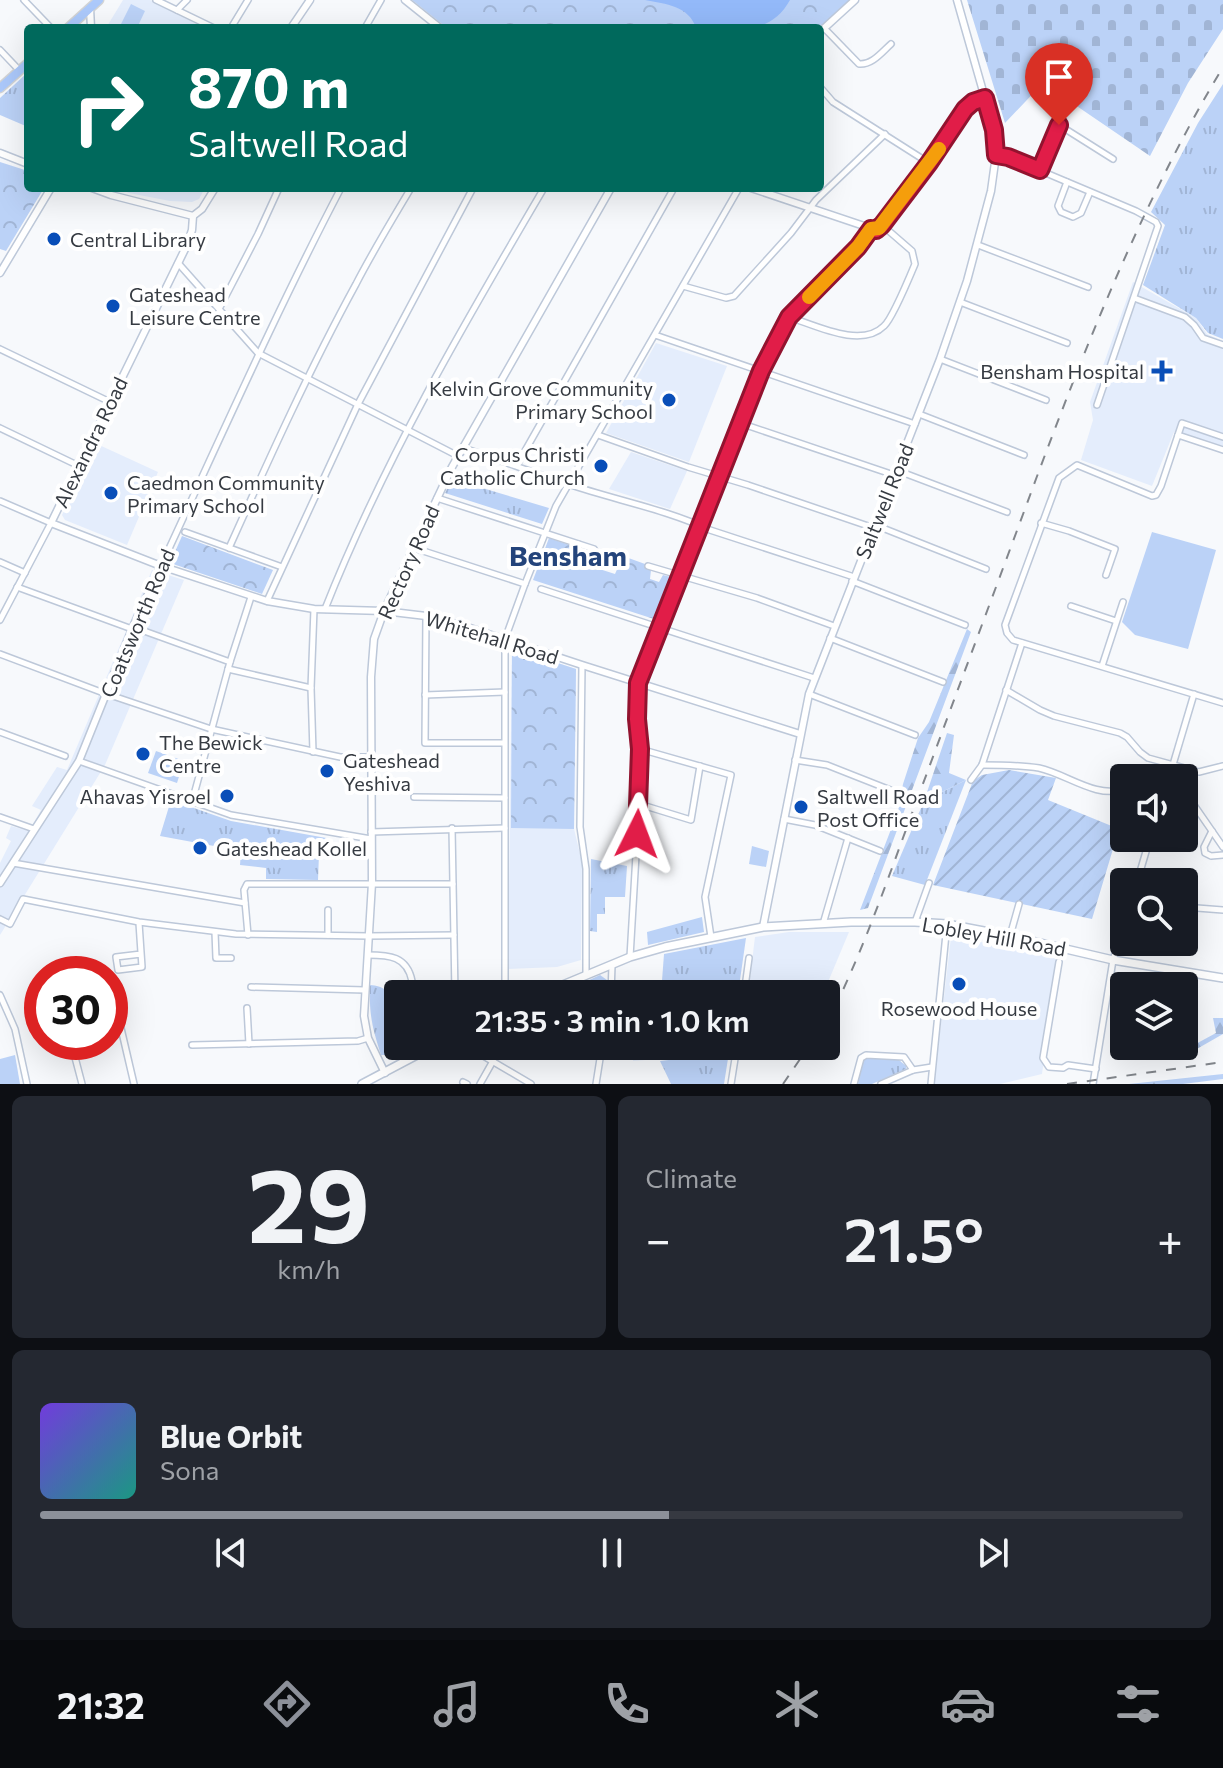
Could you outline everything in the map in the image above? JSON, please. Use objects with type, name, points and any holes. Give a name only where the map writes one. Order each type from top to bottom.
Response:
[{"type":"main road","points":[[72,24],[99,0]]},
{"type":"main road","points":[[0,88],[24,67]]},
{"type":"main road","name":"Lobley Hill Road","points":[[572,980],[630,957],[763,927],[915,922],[947,924],[1113,960],[1223,978]]},
{"type":"main road","points":[[362,1084],[409,1060]]},
{"type":"street","points":[[24,0],[47,24]]},
{"type":"street","points":[[156,0],[206,24]]},
{"type":"street","points":[[177,10],[187,0]]},
{"type":"street","points":[[233,24],[248,0]]},
{"type":"street","points":[[294,24],[310,0]]},
{"type":"street","points":[[367,24],[381,0]]},
{"type":"street","points":[[405,0],[433,24]]},
{"type":"street","points":[[824,28],[855,0]]},
{"type":"street","name":"Saltwell Road","points":[[763,927],[809,694],[940,359],[978,245],[991,191],[996,155],[994,130],[957,0]]},
{"type":"street","points":[[90,8],[91,24]]},
{"type":"street","points":[[824,32],[859,64],[871,62],[891,44]]},
{"type":"street","points":[[0,50],[19,71]]},
{"type":"street","points":[[824,92],[833,102],[929,163]]},
{"type":"street","points":[[763,192],[876,230],[929,163],[965,109],[985,98]]},
{"type":"street","points":[[1040,170],[1059,125],[1113,159]]},
{"type":"street","points":[[683,286],[726,298],[734,296],[791,233],[816,200],[885,134]]},
{"type":"street","points":[[0,153],[24,162]]},
{"type":"street","points":[[996,155],[1008,157],[1136,211],[1158,226],[1097,405]]},
{"type":"street","points":[[1067,182],[1058,206],[1061,212],[1073,217],[1081,213],[1090,192]]},
{"type":"street","points":[[0,273],[49,192]]},
{"type":"street","points":[[103,192],[193,216],[202,209],[213,192]]},
{"type":"street","points":[[219,309],[277,192]]},
{"type":"street","name":"Coatsworth Road","points":[[1,880],[79,761],[133,628],[258,353],[339,192]]},
{"type":"street","points":[[229,548],[308,379],[356,284],[409,192]]},
{"type":"street","points":[[267,601],[358,404],[471,192]]},
{"type":"street","points":[[325,609],[408,430],[542,192]]},
{"type":"street","name":"Rectory Road","points":[[385,1073],[368,1038],[364,1016],[372,883],[374,639],[384,611],[458,456],[609,192]]},
{"type":"street","points":[[517,465],[672,192]]},
{"type":"street","points":[[505,980],[505,639],[556,506],[737,192]]},
{"type":"street","name":"Alexandra Road","points":[[1,617],[51,523],[178,263],[192,230],[193,216]]},
{"type":"street","points":[[789,317],[840,334],[864,337],[885,326],[915,264],[912,251],[882,225]]},
{"type":"street","points":[[630,957],[639,804],[638,683],[761,371],[789,317],[858,247],[871,229]]},
{"type":"street","points":[[978,245],[1088,287]]},
{"type":"street","points":[[178,263],[258,353],[458,456]]},
{"type":"street","points":[[1134,298],[1185,317],[1203,338],[1223,345]]},
{"type":"street","points":[[960,302],[1067,343]]},
{"type":"street","points":[[655,335],[915,424]]},
{"type":"street","points":[[0,349],[110,402]]},
{"type":"street","points":[[940,359],[1046,400]]},
{"type":"street","points":[[919,414],[1024,455]]},
{"type":"street","points":[[740,423],[1007,512]]},
{"type":"street","points":[[1223,437],[1182,423],[1156,495],[1077,465],[1059,478],[1005,621],[1009,636],[1022,643],[1223,703]]},
{"type":"street","points":[[0,428],[79,466]]},
{"type":"street","points":[[598,435],[874,526],[986,569]]},
{"type":"street","points":[[1178,435],[1223,450]]},
{"type":"street","points":[[463,448],[853,579],[965,625]]},
{"type":"street","points":[[437,498],[594,549],[600,558],[618,564]]},
{"type":"street","name":"Whitehall Road","points":[[0,501],[161,566],[251,597],[314,609],[426,616],[800,734]]},
{"type":"street","points":[[1041,523],[1115,549],[1106,575]]},
{"type":"street","points":[[185,532],[282,567]]},
{"type":"street","points":[[578,544],[579,556]]},
{"type":"street","points":[[414,548],[525,584]]},
{"type":"street","points":[[0,562],[25,573]]},
{"type":"street","points":[[648,566],[785,607],[834,626]]},
{"type":"street","points":[[655,579],[658,570]]},
{"type":"street","points":[[17,587],[230,662]]},
{"type":"street","points":[[541,589],[814,678]]},
{"type":"street","points":[[192,802],[251,597]]},
{"type":"street","points":[[1102,666],[1123,602]]},
{"type":"street","points":[[1071,606],[1116,621]]},
{"type":"street","points":[[313,752],[311,688],[314,609]]},
{"type":"street","points":[[426,616],[425,743],[504,743]]},
{"type":"street","points":[[830,638],[943,682]]},
{"type":"street","points":[[971,780],[982,765],[1022,643]]},
{"type":"street","points":[[0,654],[211,729],[340,757],[371,757]]},
{"type":"street","points":[[582,665],[580,827],[586,869],[586,974]]},
{"type":"street","points":[[228,669],[311,688]]},
{"type":"street","points":[[1006,690],[1054,716],[1120,733],[1143,756],[1166,764]]},
{"type":"street","points":[[425,695],[505,692]]},
{"type":"street","points":[[809,694],[915,735]]},
{"type":"street","points":[[1173,764],[1194,694]]},
{"type":"street","points":[[0,732],[65,756]]},
{"type":"street","points":[[640,749],[731,775],[705,897],[711,937]]},
{"type":"street","points":[[795,760],[827,765],[898,793]]},
{"type":"street","points":[[79,761],[231,815],[371,836],[452,828],[505,828]]},
{"type":"street","points":[[982,765],[1040,768],[1110,792]]},
{"type":"street","points":[[639,804],[691,820],[700,766]]},
{"type":"street","points":[[1198,772],[1223,766]]},
{"type":"street","points":[[414,797],[505,798]]},
{"type":"street","points":[[1198,811],[1223,847]]},
{"type":"street","points":[[0,817],[34,829]]},
{"type":"street","points":[[784,819],[815,825],[880,851]]},
{"type":"street","points":[[452,828],[455,980]]},
{"type":"street","points":[[1212,831],[1204,850],[1208,855],[1223,855]]},
{"type":"street","points":[[823,924],[848,838]]},
{"type":"street","points":[[13,863],[245,903]]},
{"type":"street","points":[[248,935],[245,886],[251,883],[453,884]]},
{"type":"street","points":[[915,922],[929,883]]},
{"type":"street","points":[[0,919],[10,924],[23,899],[139,922],[248,935],[454,935]]},
{"type":"street","points":[[1010,936],[1019,904]]},
{"type":"street","points":[[1198,908],[1223,910]]},
{"type":"street","points":[[328,910],[328,935]]},
{"type":"street","points":[[139,922],[142,967],[118,970],[116,957],[141,954]]},
{"type":"street","points":[[931,1084],[947,924]]},
{"type":"street","points":[[215,932],[216,958],[231,958]]},
{"type":"street","points":[[368,955],[389,955],[406,967],[412,980]]},
{"type":"street","points":[[1093,1084],[1114,956]]},
{"type":"street","points":[[746,980],[749,958]]},
{"type":"street","points":[[1059,962],[1043,1058],[1049,1067],[1063,1068],[1068,1065],[1096,1069]]},
{"type":"street","points":[[611,980],[612,964]]},
{"type":"street","points":[[251,987],[365,990]]},
{"type":"street","points":[[0,995],[15,1029],[27,1084]]},
{"type":"street","points":[[247,1008],[249,1044]]},
{"type":"street","points":[[192,1045],[358,1041],[368,1038]]},
{"type":"street","points":[[854,1084],[861,1058],[866,1055],[904,1057],[913,1070]]},
{"type":"street","points":[[128,1058],[134,1084]]},
{"type":"street","points":[[76,1060],[82,1084]]},
{"type":"street","points":[[596,1084],[600,1060]]},
{"type":"street","points":[[731,1084],[735,1060]]},
{"type":"street","points":[[480,1084],[493,1061],[531,1084]]},
{"type":"street","points":[[881,1084],[913,1070],[932,1067]]},
{"type":"shaded area","points":[[123,0],[150,0],[197,24],[108,24]]},
{"type":"shaded area","points":[[127,192],[203,192],[199,199],[192,202]]},
{"type":"shaded area","name":"Bensham Hospital","points":[[1133,282],[1196,318],[1207,334],[1223,341],[1223,446],[1174,432],[1152,486],[1081,460],[1093,420],[1090,402]]},
{"type":"shaded area","name":"Kelvin Grove Community Primary School","points":[[656,343],[727,366],[689,462],[606,433]]},
{"type":"shaded area","name":"Caedmon Community Primary School","points":[[97,444],[158,472],[127,545],[65,520],[62,515]]},
{"type":"shaded area","points":[[631,452],[687,471],[670,509],[609,489]]},
{"type":"shaded area","points":[[152,570],[184,580],[105,765],[0,935],[0,863],[11,841],[6,838],[11,826],[29,831],[41,810],[32,806],[57,767],[67,770]]},
{"type":"shaded area","points":[[512,648],[576,669],[574,829],[582,862],[581,960],[557,967],[508,969]]},
{"type":"shaded area","points":[[789,932],[849,932],[829,980],[750,980],[755,937]]},
{"type":"shaded area","points":[[951,937],[1058,955],[1042,1074],[1000,1084],[934,1084]]},
{"type":"green space","points":[[412,0],[850,0],[823,24],[442,24]]},
{"type":"green space","points":[[967,0],[1223,0],[1223,29],[1188,83],[1150,156],[1043,83],[1005,123]]},
{"type":"green space","points":[[592,3],[615,21],[613,24],[575,24]]},
{"type":"green space","points":[[131,4],[145,11],[139,24],[121,24]]},
{"type":"green space","points":[[24,76],[24,125],[0,115],[0,98]]},
{"type":"green space","points":[[1223,84],[1223,339],[1208,333],[1196,318],[1143,285],[1165,225],[1151,212],[1198,123]]},
{"type":"green space","points":[[0,162],[24,170],[24,192],[42,192],[6,251],[0,249]]},
{"type":"green space","points":[[452,479],[549,508],[542,524],[445,493]]},
{"type":"green space","points":[[1152,532],[1216,550],[1188,649],[1135,635],[1122,622]]},
{"type":"green space","points":[[182,536],[273,570],[262,594],[170,563]]},
{"type":"green space","points":[[549,538],[573,546],[576,559],[582,558],[582,554],[589,550],[594,552],[590,566],[615,574],[623,556],[645,564],[651,570],[650,579],[659,582],[663,575],[671,577],[654,619],[533,580]]},
{"type":"green space","points":[[967,629],[971,632],[868,908],[860,910],[898,811],[918,738],[929,722]]},
{"type":"green space","points":[[512,648],[576,669],[574,829],[511,828]]},
{"type":"green space","points":[[947,733],[954,735],[949,773],[966,780],[924,801]]},
{"type":"green space","points":[[156,751],[184,761],[177,783],[148,773]]},
{"type":"green space","points":[[1009,770],[1056,778],[1048,800],[1110,825],[1112,852],[1092,919],[933,885],[973,781],[982,775]]},
{"type":"green space","points":[[966,780],[925,885],[892,876],[924,801]]},
{"type":"green space","points":[[171,800],[231,821],[332,839],[326,854],[319,854],[318,880],[266,879],[266,868],[240,865],[241,851],[160,836]]},
{"type":"green space","points":[[267,839],[277,841],[280,862],[275,869],[264,861]]},
{"type":"green space","points":[[752,846],[769,851],[766,867],[749,864]]},
{"type":"green space","points":[[591,859],[627,866],[625,897],[605,897],[605,914],[597,914],[597,932],[590,931]]},
{"type":"green space","points":[[702,917],[704,932],[648,945],[647,932]]},
{"type":"green space","points":[[746,938],[740,980],[662,980],[664,954]]},
{"type":"green space","points":[[600,975],[607,980],[589,980]]},
{"type":"green space","points":[[370,985],[384,990],[384,1055],[381,1055],[375,1036]]},
{"type":"green space","points":[[1213,1018],[1223,1018],[1223,1034],[1198,1048],[1198,1043],[1216,1033]]},
{"type":"green space","points":[[15,1055],[20,1084],[0,1084],[0,1059]]},
{"type":"green space","points":[[863,1059],[899,1060],[906,1069],[872,1084],[858,1084]]},
{"type":"green space","points":[[728,1060],[724,1084],[671,1084],[660,1061]]},
{"type":"green space","points":[[1223,1074],[1223,1079],[1183,1084],[1129,1084]]},
{"type":"water","points":[[645,0],[790,0],[781,12],[765,24],[694,24],[688,15],[669,5]]},
{"type":"railway","points":[[840,996],[880,900],[1098,321],[1168,166],[1223,67]]},
{"type":"railway","points":[[783,1084],[799,1060]]},
{"type":"railway","points":[[1067,1084],[1223,1062]]},
{"type":"slow traffic","points":[[809,297],[858,247],[871,229],[879,228],[939,149]]},
{"type":"place","name":"Central Library","points":[[54,239]]},
{"type":"place","name":"Gateshead Leisure Centre","points":[[113,306]]},
{"type":"place","name":"Bensham Hospital","points":[[1162,371]]},
{"type":"place","name":"Kelvin Grove Community Primary School","points":[[669,400]]},
{"type":"place","name":"Corpus Christi Catholic Church","points":[[601,466]]},
{"type":"place","name":"Caedmon Community Primary School","points":[[111,493]]},
{"type":"place","name":"The Bewick Centre","points":[[143,754]]},
{"type":"place","name":"Gateshead Yeshiva","points":[[327,771]]},
{"type":"place","name":"Ahavas Yisroel","points":[[227,796]]},
{"type":"place","name":"Saltwell Road Post Office","points":[[801,807]]},
{"type":"place","name":"Gateshead Kollel","points":[[200,848]]},
{"type":"place","name":"Rosewood House","points":[[959,984]]},
{"type":"district","name":"Bensham","points":[[568,555]]},
{"type":"route","points":[[637,834],[640,749],[638,683],[761,371],[782,328],[871,229],[876,230],[882,225],[968,105],[985,98],[996,139],[996,155],[1040,170],[1059,125]]}]
